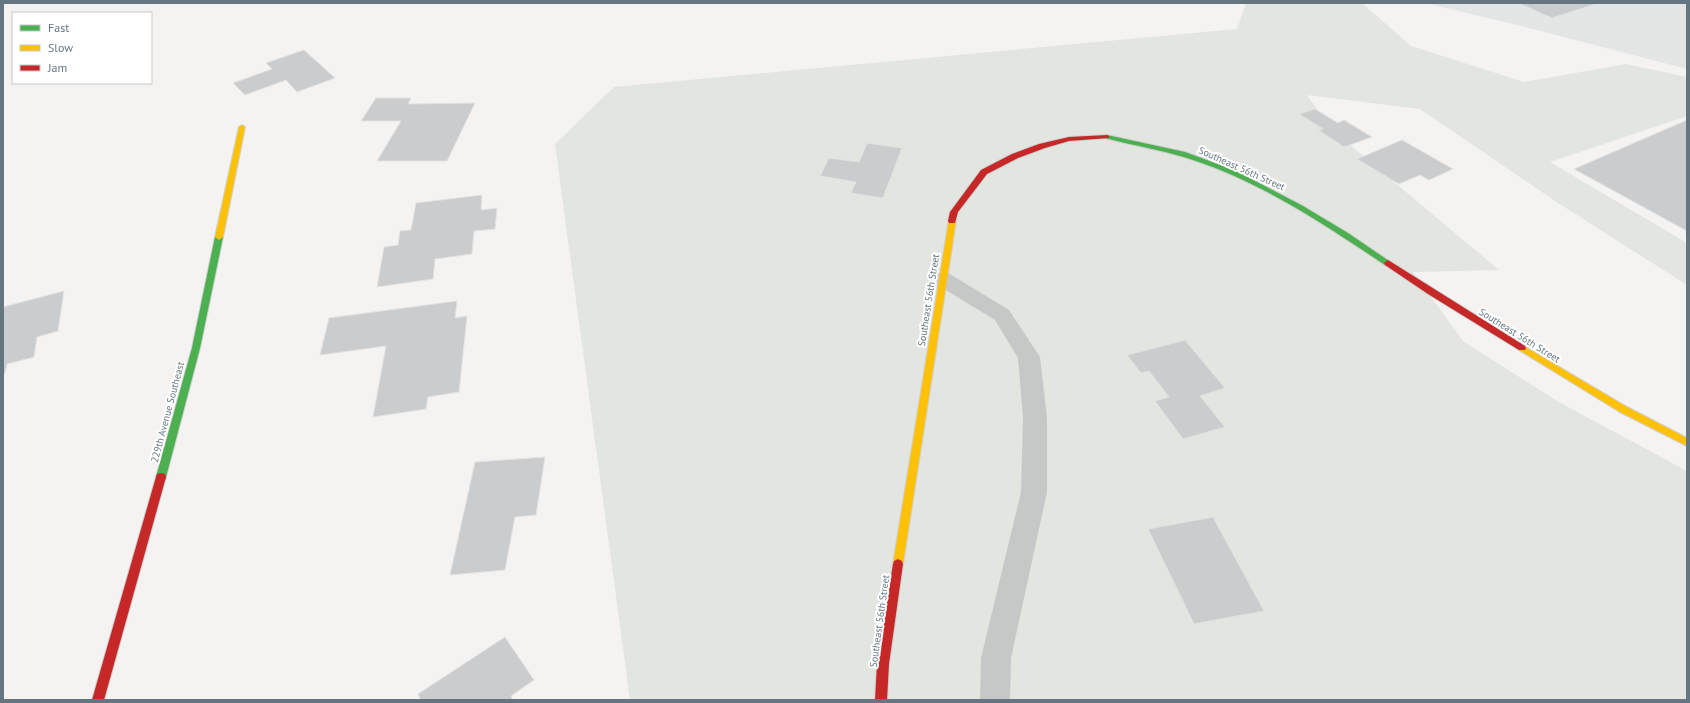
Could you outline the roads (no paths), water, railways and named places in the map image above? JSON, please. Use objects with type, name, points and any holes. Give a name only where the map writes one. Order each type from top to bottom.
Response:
[{"type":"street","name":"229th Avenue Southeast","points":[[98,700],[196,348],[242,127]]},
{"type":"street","name":"Southeast 56th Street","points":[[881,700],[883,664],[954,212],[984,172],[1015,156],[1042,146],[1069,139],[1106,137],[1165,149],[1207,162],[1266,189],[1339,230],[1431,292],[1600,397],[1658,429],[1687,442]]},
{"type":"street","points":[[943,279],[1002,316],[1029,357],[1035,418],[1034,492],[996,658],[995,700]]}]
